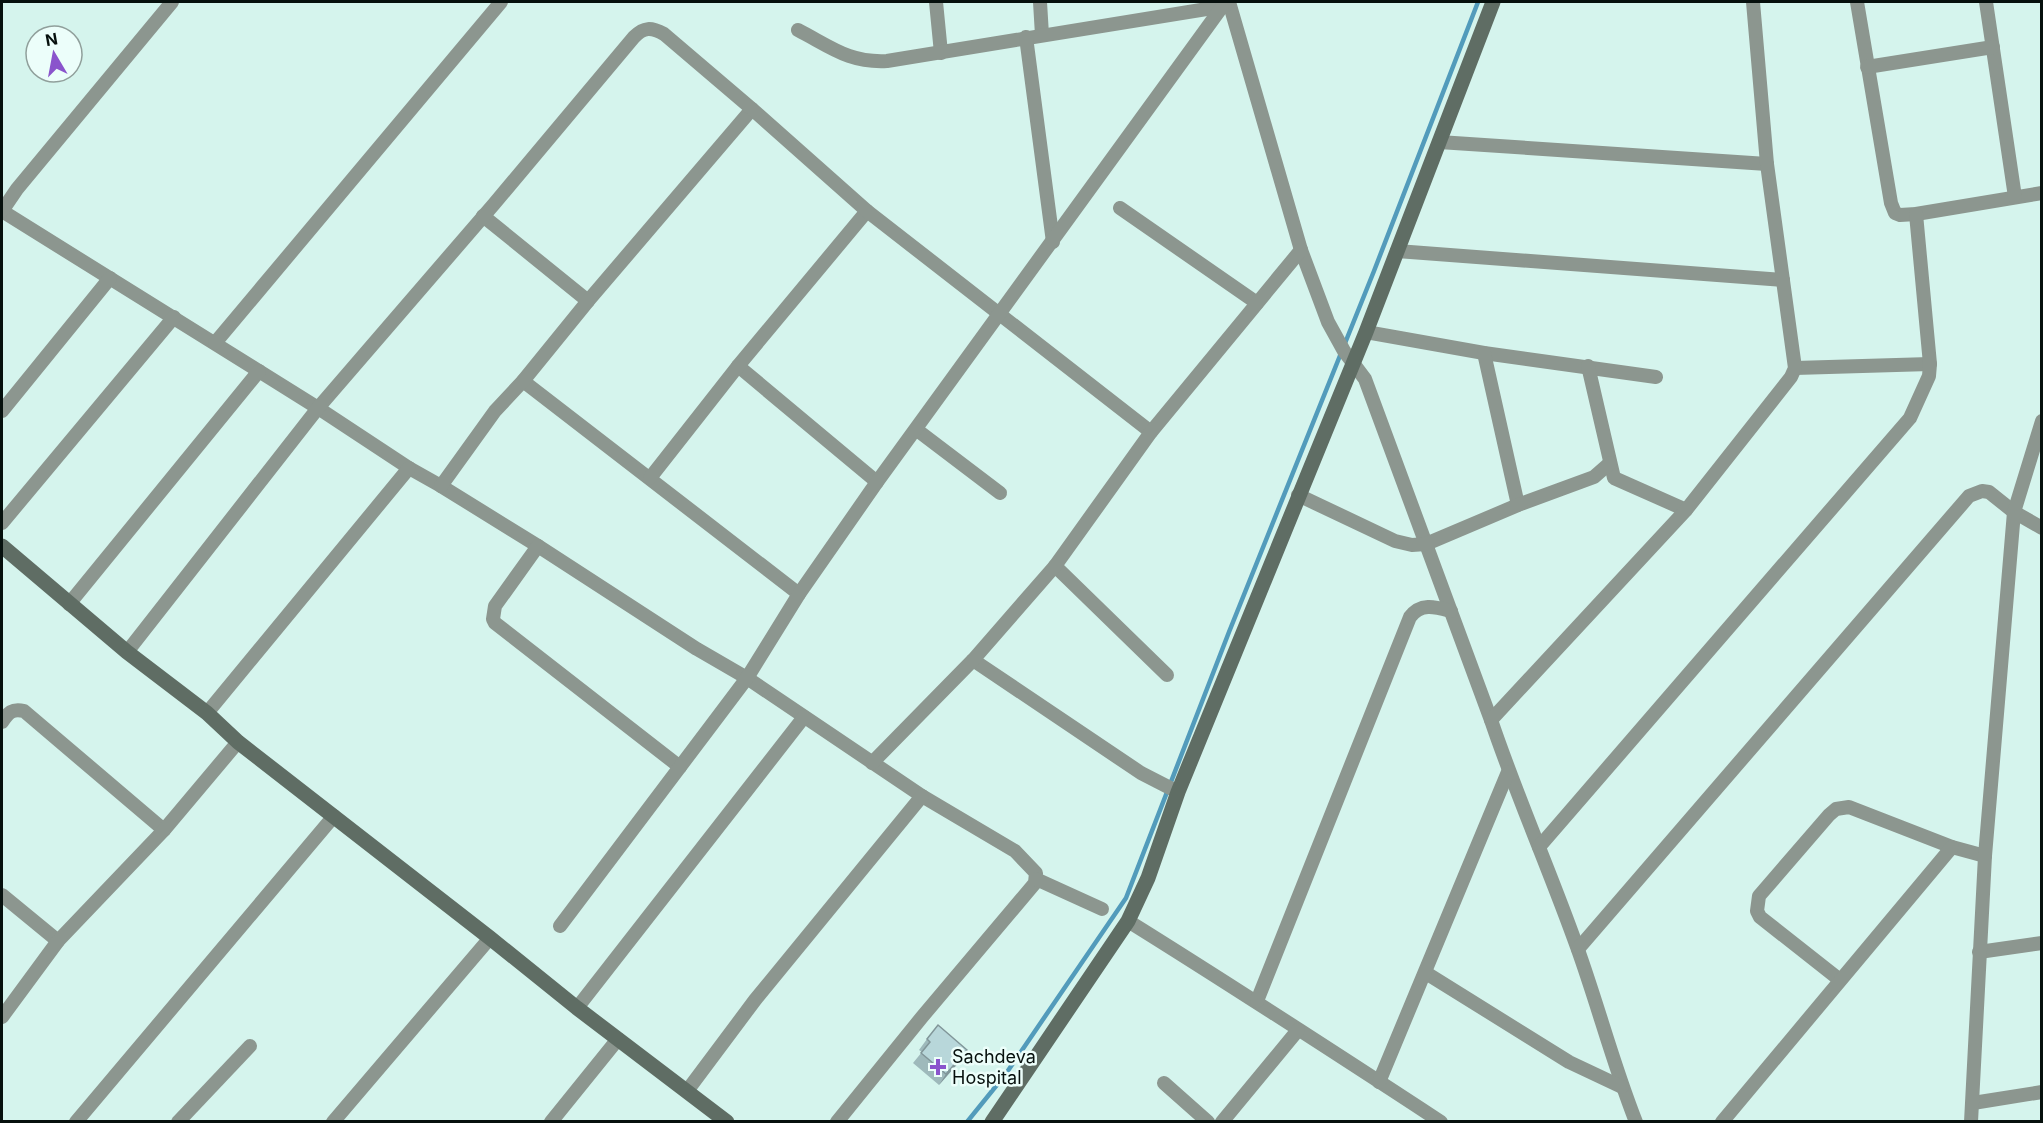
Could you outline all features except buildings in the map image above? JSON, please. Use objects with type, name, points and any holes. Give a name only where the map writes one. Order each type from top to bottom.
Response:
[{"type":"street","points":[[172,2],[17,189],[2,211],[174,317],[409,468],[538,546],[697,650],[747,678],[922,796],[1015,851],[1032,868],[1036,879],[1102,909]]},
{"type":"street","points":[[215,343],[501,2]]},
{"type":"street","points":[[936,2],[941,53]]},
{"type":"street","points":[[1040,2],[1042,35]]},
{"type":"street","points":[[992,1122],[1128,921],[1148,878],[1174,790],[1298,495],[1349,356],[1366,332],[1493,2]]},
{"type":"street","points":[[1491,720],[1686,510],[1791,377],[1795,368],[1767,164],[1753,2]]},
{"type":"street","points":[[1857,2],[1891,203],[1895,213],[1917,214],[2042,193]]},
{"type":"street","points":[[1986,2],[2015,197]]},
{"type":"street","points":[[798,30],[853,59],[868,62],[941,53],[1227,5]]},
{"type":"street","points":[[560,926],[747,678],[799,594],[878,482],[1227,5]]},
{"type":"street","points":[[1227,5],[1301,250],[1328,322],[1365,379],[1491,720],[1508,772],[1578,949],[1622,1087],[1636,1122]]},
{"type":"street","points":[[127,652],[318,408],[641,30],[651,28],[664,34],[867,211],[1151,432]]},
{"type":"street","points":[[1026,37],[1053,242]]},
{"type":"street","points":[[1867,67],[1993,46]]},
{"type":"street","points":[[441,486],[495,411],[523,381],[752,109]]},
{"type":"street","points":[[1439,142],[1767,164]]},
{"type":"street","points":[[1120,208],[1257,303]]},
{"type":"street","points":[[650,478],[738,366],[867,211]]},
{"type":"street","points":[[1539,847],[1910,418],[1929,376],[1930,364],[1917,214]]},
{"type":"street","points":[[483,216],[588,302]]},
{"type":"street","points":[[872,763],[973,660],[1055,566],[1151,432],[1301,250]]},
{"type":"street","points":[[1397,251],[1783,280]]},
{"type":"street","points":[[2,411],[110,278]]},
{"type":"street","points":[[2,523],[174,317]]},
{"type":"street","points":[[1366,332],[1484,353],[1656,377]]},
{"type":"street","points":[[1484,353],[1518,505]]},
{"type":"street","points":[[1795,368],[1930,364]]},
{"type":"street","points":[[738,366],[878,482]]},
{"type":"street","points":[[1588,366],[1614,478],[1686,510]]},
{"type":"street","points":[[69,604],[259,371]]},
{"type":"street","points":[[523,381],[799,594]]},
{"type":"street","points":[[1971,1122],[1985,856],[2014,512],[2042,421]]},
{"type":"street","points":[[917,430],[1000,493]]},
{"type":"street","points":[[1298,495],[1395,541],[1412,545],[1426,544],[1518,505],[1593,477],[1610,463]]},
{"type":"street","points":[[207,713],[409,468]]},
{"type":"street","points":[[1578,949],[1969,496],[1982,491],[1989,492],[2014,512],[2042,528]]},
{"type":"street","points":[[2,546],[127,652],[207,713],[238,742],[577,1008],[727,1122]]},
{"type":"street","points":[[538,546],[495,606],[493,619],[495,623],[680,767]]},
{"type":"street","points":[[1055,566],[1167,675]]},
{"type":"street","points":[[1257,1001],[1410,617],[1414,612],[1426,607],[1451,611]]},
{"type":"street","points":[[973,660],[1142,772],[1174,790]]},
{"type":"street","points":[[2,722],[10,712],[17,709],[24,711],[164,830]]},
{"type":"street","points":[[577,1008],[804,717]]},
{"type":"street","points":[[2,1017],[58,941],[164,830],[238,742]]},
{"type":"street","points":[[1379,1082],[1508,772]]},
{"type":"street","points":[[687,1091],[755,1000],[922,796]]},
{"type":"street","points":[[1840,980],[1760,917],[1757,911],[1759,896],[1829,815],[1842,807],[1849,807],[1952,847],[1985,856]]},
{"type":"street","points":[[76,1122],[334,816]]},
{"type":"street","points":[[1722,1122],[1952,847]]},
{"type":"street","points":[[837,1122],[922,1017],[1026,895],[1036,879]]},
{"type":"street","points":[[2,895],[58,941]]},
{"type":"street","points":[[1128,921],[1257,1001],[1441,1122]]},
{"type":"street","points":[[333,1122],[490,938]]},
{"type":"street","points":[[1979,952],[2042,943]]},
{"type":"street","points":[[1426,973],[1559,1056],[1622,1087]]},
{"type":"street","points":[[1222,1122],[1298,1030]]},
{"type":"street","points":[[551,1122],[618,1039]]},
{"type":"street","points":[[178,1122],[250,1046]]},
{"type":"street","points":[[1164,1083],[1208,1122]]},
{"type":"street","points":[[1973,1103],[2042,1092]]},
{"type":"waterway","points":[[967,1122],[1005,1075],[1126,898],[1478,2]]},
{"type":"place","name":"Sachdeva Hospital","points":[[938,1067]]}]
